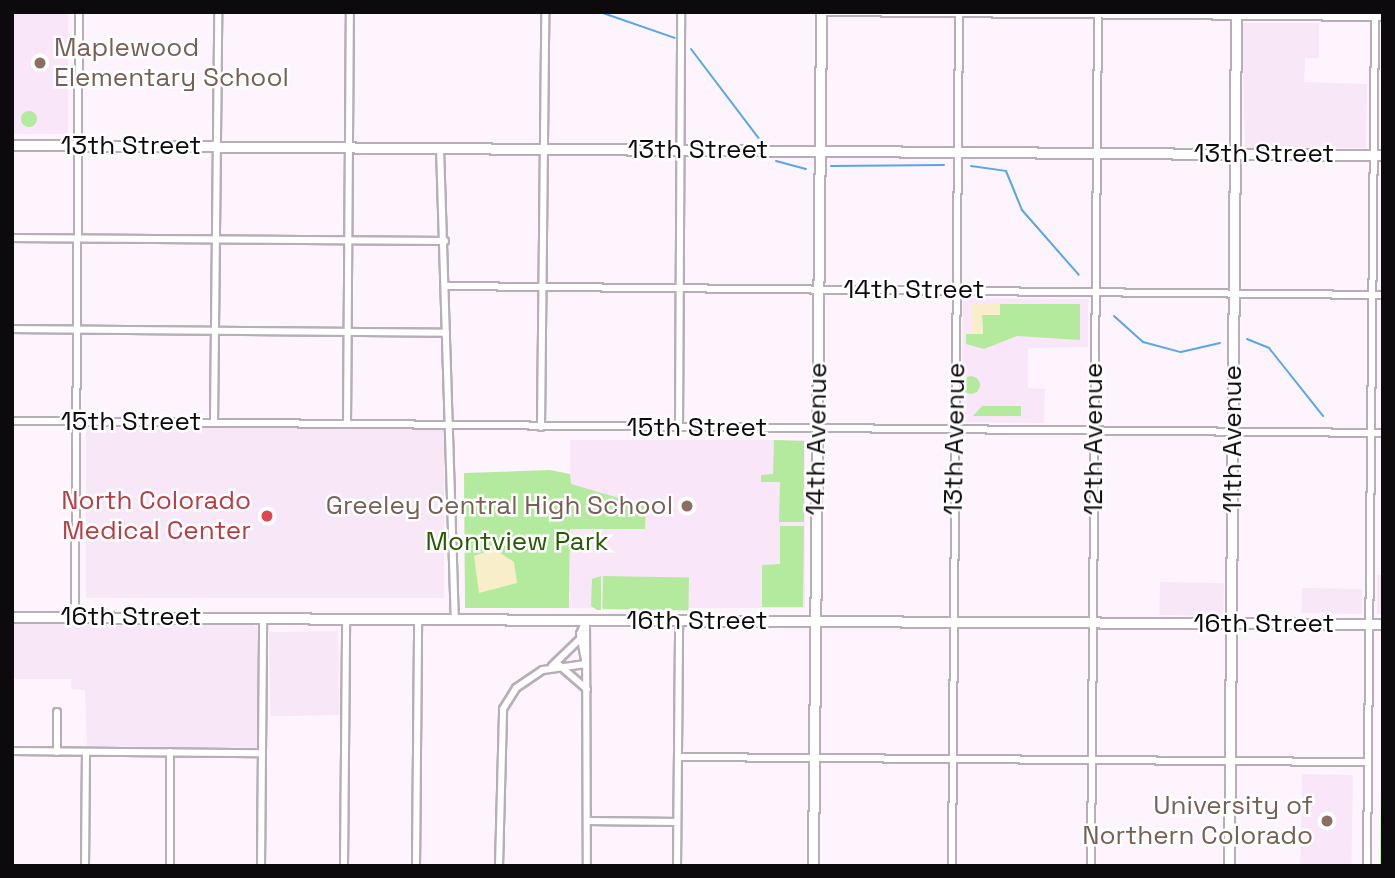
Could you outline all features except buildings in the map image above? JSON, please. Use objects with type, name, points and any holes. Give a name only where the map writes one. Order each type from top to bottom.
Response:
[{"type":"main road","name":"14th Avenue","points":[[813,866],[821,12]]},
{"type":"main road","name":"11th Avenue","points":[[1229,866],[1236,14]]},
{"type":"main road","name":"13th Street","points":[[12,145],[1378,155]]},
{"type":"main road","name":"16th Street","points":[[12,617],[1383,624]]},
{"type":"street","points":[[75,617],[79,12]]},
{"type":"street","points":[[214,423],[218,12]]},
{"type":"street","points":[[347,424],[350,12]]},
{"type":"street","points":[[541,426],[545,12]]},
{"type":"street","points":[[679,427],[681,12]]},
{"type":"street","points":[[827,12],[1378,15],[1367,866]]},
{"type":"street","name":"13th Avenue","points":[[952,866],[960,13]]},
{"type":"street","name":"12th Avenue","points":[[1091,866],[1098,14]]},
{"type":"street","points":[[440,148],[446,333],[453,426],[455,619]]},
{"type":"street","points":[[12,238],[445,241]]},
{"type":"street","name":"14th Street","points":[[446,286],[1383,295]]},
{"type":"street","points":[[12,329],[446,333]]},
{"type":"street","name":"15th Street","points":[[12,421],[1383,433]]},
{"type":"street","points":[[261,866],[264,618]]},
{"type":"street","points":[[344,866],[346,619]]},
{"type":"street","points":[[416,866],[418,619]]},
{"type":"street","points":[[499,866],[501,715],[516,688],[556,666],[580,639],[586,620]]},
{"type":"street","points":[[586,620],[587,866]]},
{"type":"street","points":[[677,866],[679,621]]},
{"type":"street","points":[[580,639],[586,664]]},
{"type":"street","points":[[556,666],[586,664]]},
{"type":"street","points":[[556,666],[587,689]]},
{"type":"street","points":[[57,712],[57,752]]},
{"type":"street","points":[[12,751],[262,753]]},
{"type":"street","points":[[85,866],[86,752]]},
{"type":"street","points":[[170,752],[170,866]]},
{"type":"street","points":[[678,757],[1368,762]]},
{"type":"street","points":[[588,821],[677,822]]},
{"type":"shaded area","name":"Maplewood Elementary School","points":[[12,12],[68,12],[68,134],[12,134]]},
{"type":"shaded area","points":[[1242,23],[1319,23],[1319,58],[1305,58],[1304,82],[1367,84],[1366,148],[1245,148]]},
{"type":"shaded area","points":[[963,298],[1088,299],[1088,347],[1028,348],[1028,388],[1045,389],[1044,423],[962,422]]},
{"type":"shaded area","name":"North Colorado Medical Center","points":[[86,428],[444,428],[444,598],[86,598]]},
{"type":"shaded area","name":"Greeley Central High School","points":[[570,440],[805,440],[805,608],[570,608]]},
{"type":"shaded area","points":[[1377,575],[1383,575],[1383,614],[1377,614]]},
{"type":"shaded area","points":[[1160,582],[1224,583],[1223,616],[1159,615]]},
{"type":"shaded area","points":[[1302,588],[1362,589],[1362,614],[1302,613]]},
{"type":"shaded area","points":[[12,624],[253,625],[258,629],[258,748],[87,746],[85,690],[71,689],[71,679],[12,679]]},
{"type":"shaded area","points":[[338,631],[339,715],[270,716],[269,632]]},
{"type":"shaded area","name":"University of Northern Colorado","points":[[1302,774],[1353,775],[1351,866],[1300,866]]},
{"type":"green space","points":[[29,111],[35,113],[35,125],[29,127],[23,125],[21,119],[23,113]]},
{"type":"green space","points":[[1000,304],[1080,304],[1080,340],[1017,336],[984,349],[966,344],[966,334],[983,334],[982,315],[1000,315]]},
{"type":"green space","points":[[967,376],[975,376],[980,385],[978,392],[967,394],[962,389],[962,381]]},
{"type":"green space","points":[[982,406],[1021,406],[1021,416],[973,416]]},
{"type":"green space","points":[[774,440],[804,441],[804,522],[779,522],[780,482],[761,482],[761,475],[773,474]]},
{"type":"green space","name":"Montview Park","points":[[550,470],[570,474],[571,484],[646,506],[645,529],[570,529],[569,608],[465,608],[464,473]]},
{"type":"green space","points":[[780,526],[804,526],[803,607],[762,607],[762,565],[780,564]]},
{"type":"green space","points":[[601,576],[601,610],[597,610],[591,606],[592,579]]},
{"type":"green space","points":[[603,576],[689,578],[688,610],[602,609]]},
{"type":"green space","name":"University of Northern Colorado","points":[[1383,638],[1383,866],[1380,866]]},
{"type":"sand","points":[[972,303],[1000,304],[1000,315],[982,315],[983,333],[972,333]]},
{"type":"sand","points":[[494,549],[514,562],[517,583],[479,593],[474,556]]},
{"type":"waterway","points":[[600,12],[675,38]]},
{"type":"waterway","points":[[691,49],[760,140]]},
{"type":"waterway","points":[[776,161],[806,169]]},
{"type":"waterway","points":[[831,166],[944,165]]},
{"type":"waterway","points":[[971,166],[1006,171],[1022,210],[1079,275]]},
{"type":"waterway","points":[[1114,316],[1143,342],[1181,352],[1220,343]]},
{"type":"waterway","points":[[1247,339],[1269,348],[1323,416]]},
{"type":"place","name":"Maplewood Elementary School","points":[[40,63]]},
{"type":"place","name":"Greeley Central High School","points":[[687,506]]},
{"type":"place","name":"North Colorado Medical Center","points":[[267,516]]},
{"type":"place","name":"University of Northern Colorado","points":[[1327,821]]}]
